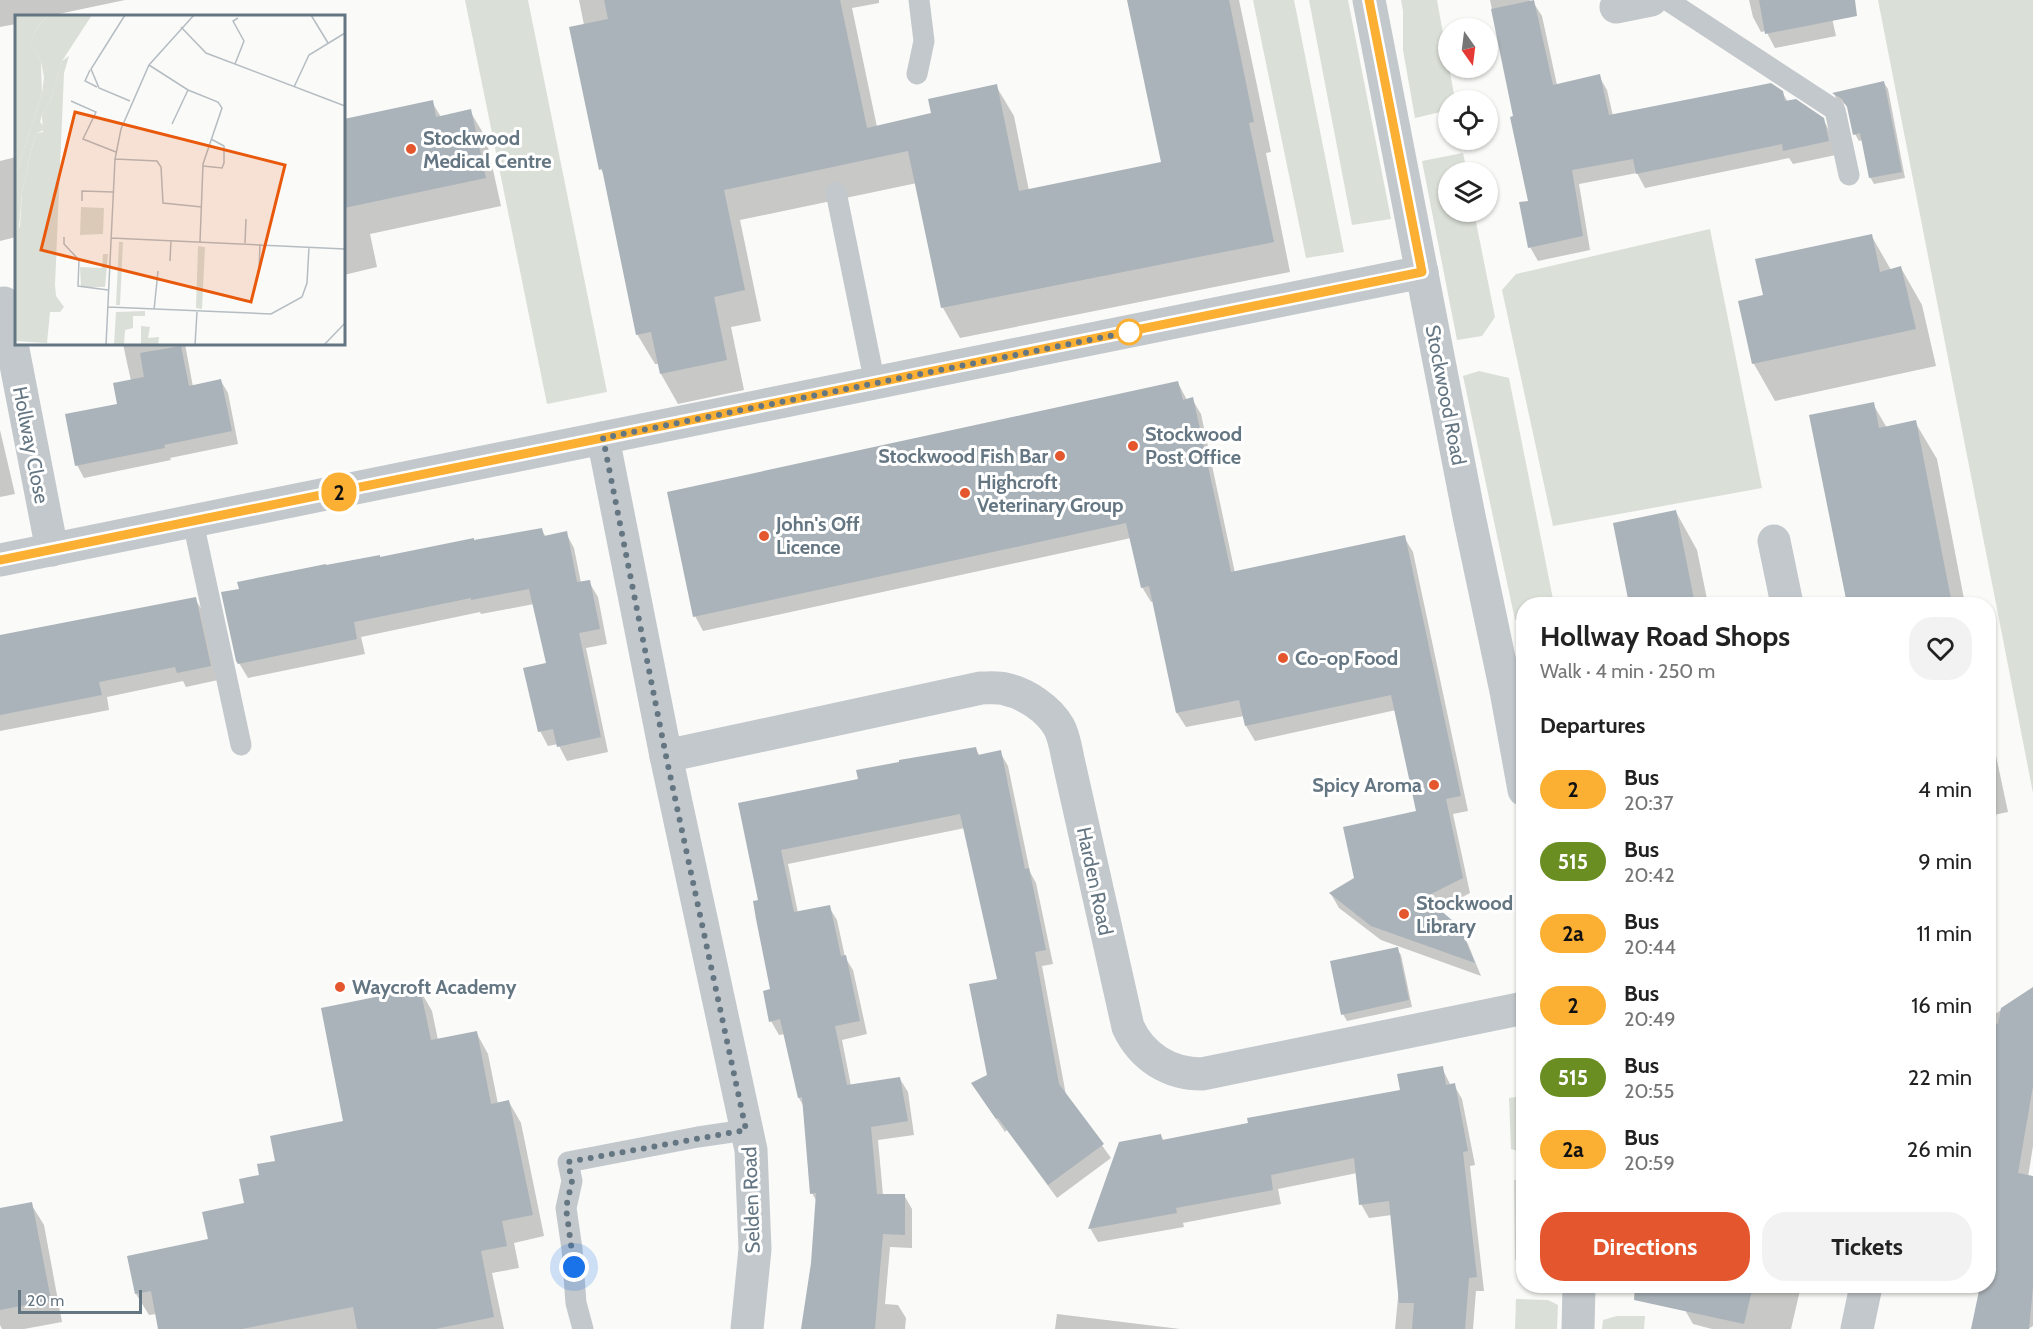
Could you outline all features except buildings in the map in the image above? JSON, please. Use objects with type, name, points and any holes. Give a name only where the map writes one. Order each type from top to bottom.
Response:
[{"type":"street","name":"Stockwood Road","points":[[1370,0],[1469,516],[1515,689]]},
{"type":"street","points":[[1616,7],[1651,0]]},
{"type":"street","points":[[0,560],[1422,272]]},
{"type":"street","name":"Hollway Close","points":[[7,303],[52,550]]},
{"type":"street","name":"Selden Road","points":[[603,438],[666,756],[751,1150],[755,1249],[747,1329]]},
{"type":"street","points":[[1774,541],[1786,597]]},
{"type":"street","name":"Harden Road","points":[[666,756],[981,688],[1005,689],[1030,700],[1052,716],[1060,729],[1128,1027],[1139,1047],[1161,1064],[1189,1074],[1209,1073],[1516,1010]]},
{"type":"street","points":[[1578,1329],[1579,1293]]},
{"type":"street","points":[[1857,1329],[1865,1293]]},
{"type":"lane","points":[[917,74],[924,41],[919,0]]},
{"type":"lane","points":[[1667,0],[1834,110],[1849,175]]},
{"type":"lane","points":[[836,192],[875,384]]},
{"type":"lane","points":[[194,522],[241,745]]},
{"type":"lane","points":[[583,1329],[576,1303],[566,1208],[572,1181],[568,1162],[746,1130]]},
{"type":"shaded area","points":[[465,0],[528,0],[607,392],[547,404]]},
{"type":"shaded area","points":[[1253,0],[1294,0],[1344,252],[1306,258]]},
{"type":"shaded area","points":[[1309,0],[1348,0],[1391,219],[1352,225]]},
{"type":"shaded area","points":[[1401,0],[1437,0],[1440,18],[1438,18],[1438,78],[1451,78],[1453,90],[1438,90],[1438,113],[1415,118],[1403,50]]},
{"type":"shaded area","points":[[1878,0],[2033,0],[2033,793]]},
{"type":"shaded area","points":[[1463,153],[1465,162],[1438,162],[1438,222],[1476,222],[1495,317],[1482,336],[1457,340],[1422,161]]},
{"type":"shaded area","points":[[1710,229],[1762,488],[1553,526],[1502,290],[1516,274]]},
{"type":"shaded area","points":[[1479,371],[1509,378],[1553,597],[1516,597],[1515,620],[1463,376]]},
{"type":"shaded area","points":[[1516,1097],[1516,1150],[1511,1149],[1509,1098]]},
{"type":"shaded area","points":[[1514,1180],[1516,1180],[1516,1260],[1515,1260]]},
{"type":"shaded area","points":[[1516,1299],[1548,1300],[1558,1305],[1557,1329],[1515,1329]]},
{"type":"shaded area","points":[[1617,1316],[1645,1316],[1644,1329],[1602,1329],[1603,1320]]},
{"type":"bus line","name":"2","points":[[0,560],[1422,272],[1369,0]]},
{"type":"place","name":"Stockwood Medical Centre","points":[[411,149]]},
{"type":"place","name":"Stockwood Post Office","points":[[1133,446]]},
{"type":"place","name":"Stockwood Fish Bar","points":[[1060,456]]},
{"type":"place","name":"Highcroft Veterinary Group","points":[[965,493]]},
{"type":"place","name":"John's Off Licence","points":[[764,536]]},
{"type":"place","name":"Co-op Food","points":[[1283,658]]},
{"type":"place","name":"Spicy Aroma","points":[[1434,785]]},
{"type":"place","name":"Stockwood Library","points":[[1404,914]]},
{"type":"place","name":"Waycroft Academy","points":[[340,987]]},
{"type":"route","points":[[574,1267],[566,1208],[572,1181],[568,1162],[746,1130],[666,756],[603,438],[1129,332]]}]
